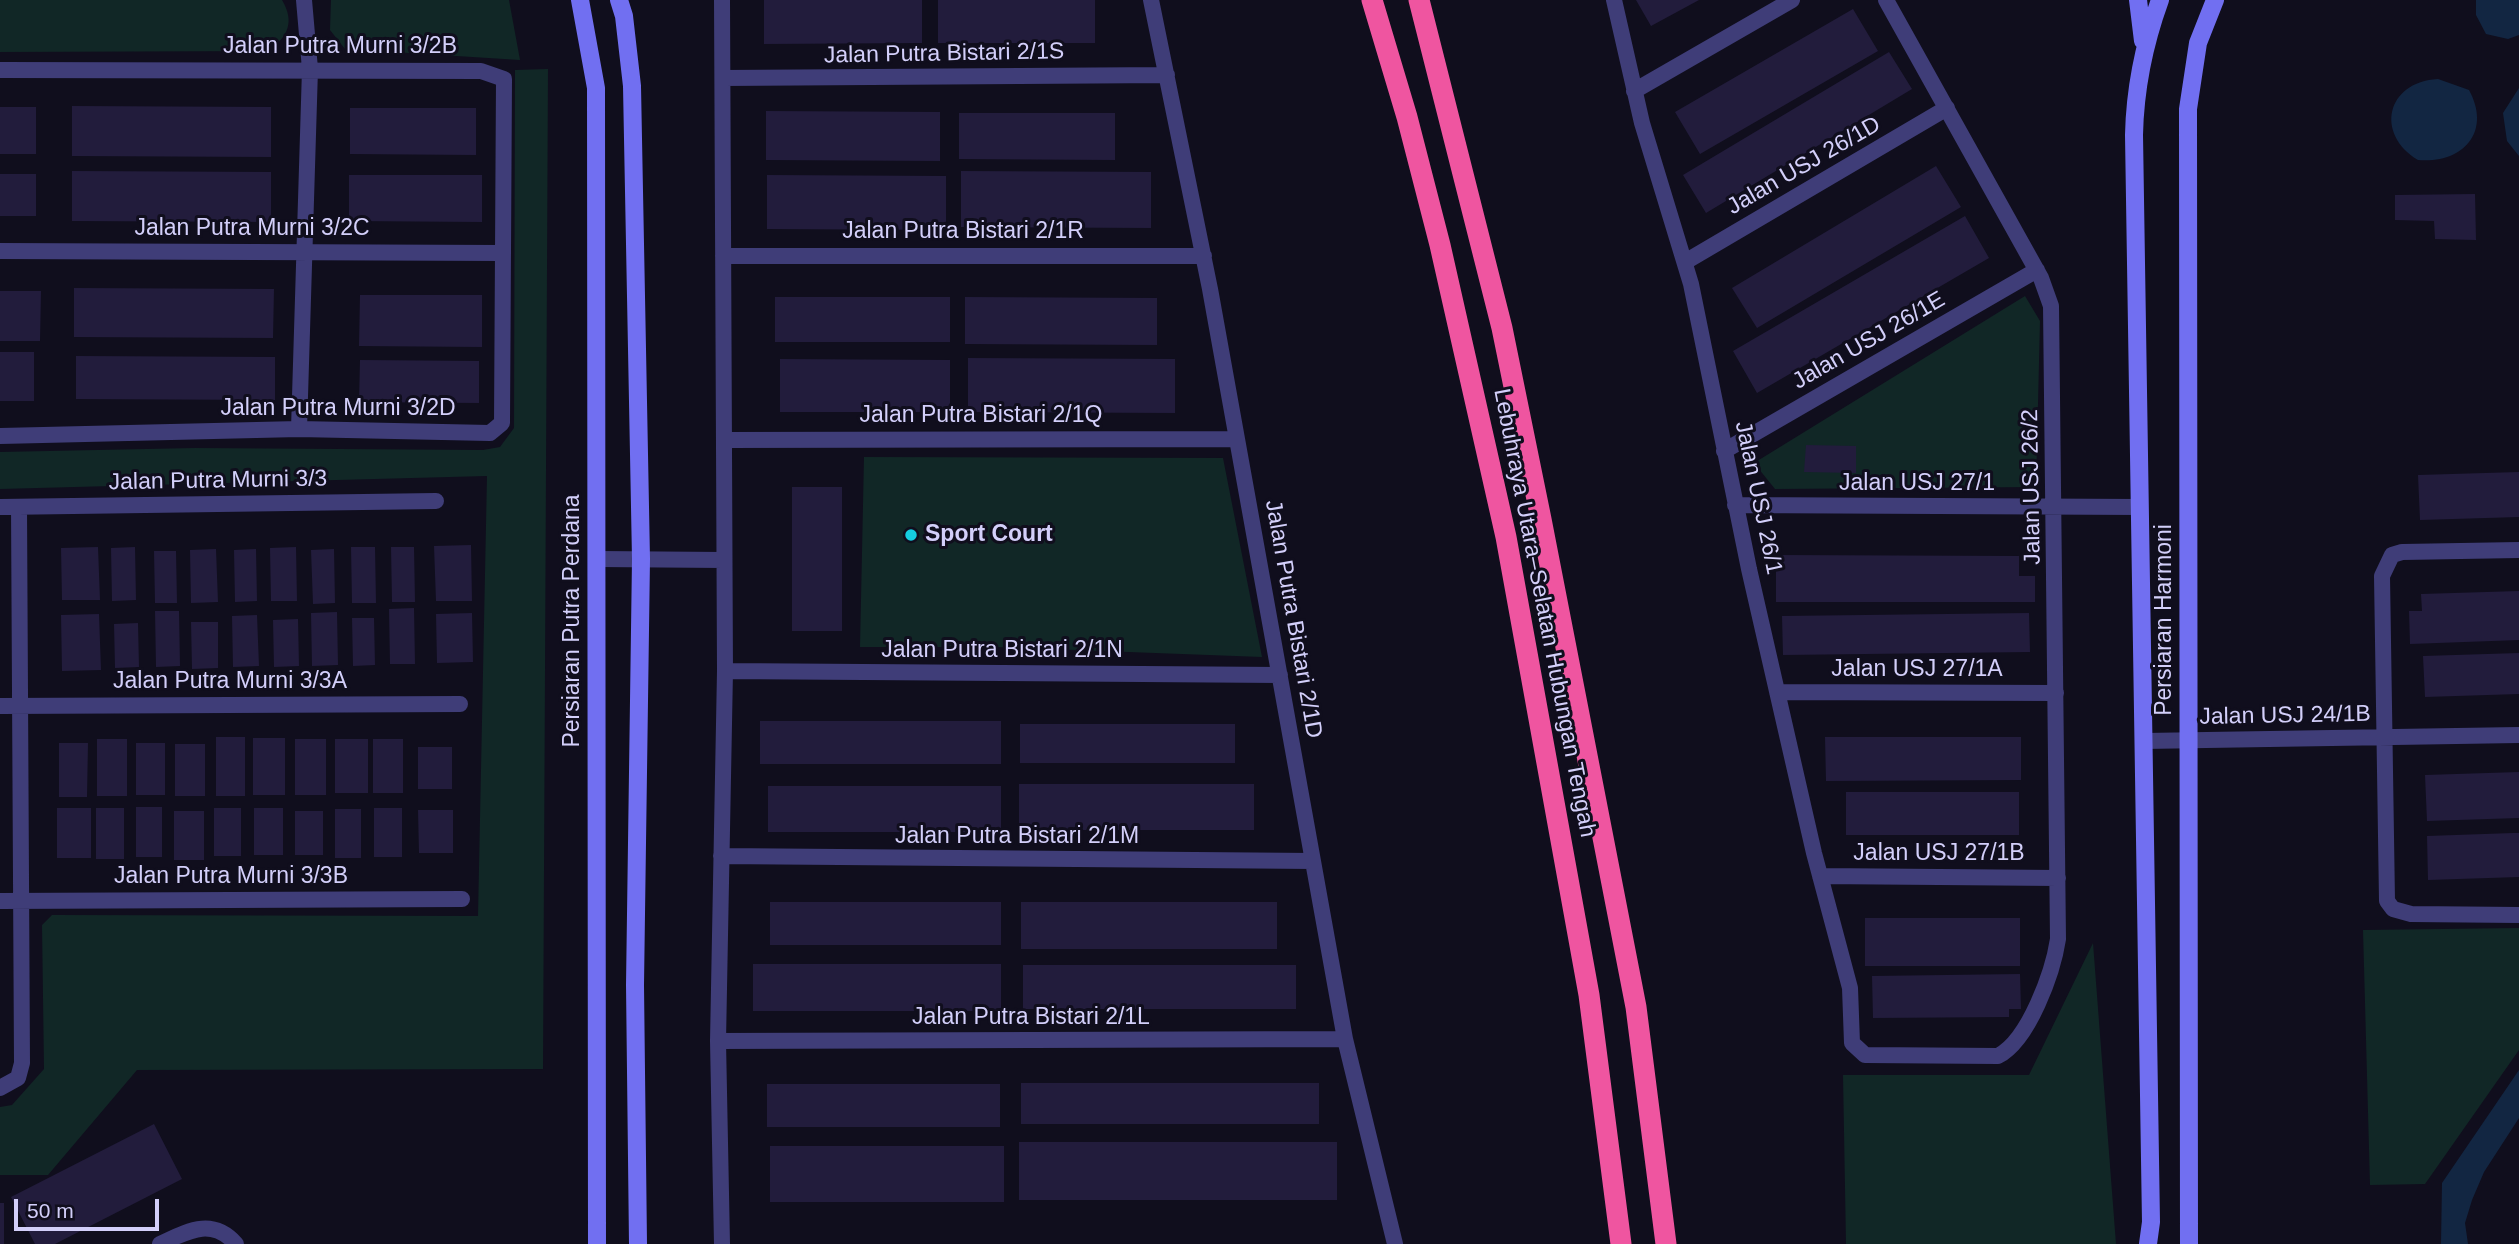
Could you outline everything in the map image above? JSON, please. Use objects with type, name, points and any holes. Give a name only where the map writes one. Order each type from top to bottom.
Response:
[{"type":"highway","name":"Lebuhraya Utara–Selatan Hubungan Tengah","points":[[1372,0],[1437,232],[1508,550],[1589,995],[1621,1244]]},
{"type":"highway","name":"Lebuhraya Utara–Selatan Hubungan Tengah","points":[[1419,0],[1499,314],[1544,532],[1636,1007],[1666,1244]]},
{"type":"main road","name":"Persiaran Putra Perdana","points":[[580,0],[596,88],[597,1244]]},
{"type":"main road","points":[[619,0],[624,16],[632,86],[641,559],[635,985],[638,1244]]},
{"type":"main road","points":[[2138,0],[2144,47]]},
{"type":"main road","name":"Persiaran Harmoni","points":[[2148,1244],[2151,1222],[2134,102],[2144,47],[2160,0]]},
{"type":"main road","name":"Persiaran Harmoni","points":[[2189,1244],[2188,109],[2198,43],[2216,0]]},
{"type":"street","points":[[299,429],[310,69],[304,0]]},
{"type":"street","points":[[722,0],[724,671],[718,1041],[722,1244]]},
{"type":"street","name":"Jalan Putra Bistari 2/1D","points":[[1151,0],[1204,256],[1345,1039],[1395,1244]]},
{"type":"street","name":"Jalan USJ 26/1","points":[[1614,0],[1634,91],[1685,262],[1777,692],[1820,876],[1850,988],[1852,1043],[1866,1055],[1998,1056],[2009,1050],[2017,1040],[2033,1010]]},
{"type":"street","points":[[1634,91],[1791,0]]},
{"type":"street","name":"Jalan USJ 26/2","points":[[1886,0],[2037,270],[2051,306],[2058,878],[2055,960],[2033,1010]]},
{"type":"street","name":"Jalan Putra Murni 3/2B","points":[[0,70],[481,71],[504,79],[503,253]]},
{"type":"street","name":"Jalan Putra Bistari 2/1S","points":[[723,78],[1167,75]]},
{"type":"street","name":"Jalan USJ 26/1D","points":[[1685,262],[1947,108]]},
{"type":"street","name":"Jalan Putra Murni 3/2C","points":[[0,251],[503,253]]},
{"type":"street","name":"Jalan Putra Murni 3/2D","points":[[0,436],[299,429],[490,433],[502,424],[503,253]]},
{"type":"street","name":"Jalan Putra Bistari 2/1R","points":[[723,256],[1204,256]]},
{"type":"street","name":"Jalan USJ 26/1E","points":[[1724,451],[2037,270]]},
{"type":"street","name":"Jalan Putra Bistari 2/1Q","points":[[724,440],[1237,439]]},
{"type":"street","name":"Jalan Putra Murni 3/3","points":[[0,507],[436,501]]},
{"type":"street","name":"Jalan USJ 27/1","points":[[1735,505],[2140,507]]},
{"type":"street","points":[[0,1088],[18,1078],[22,1063],[19,507]]},
{"type":"street","points":[[2519,550],[2402,552],[2392,555],[2385,564],[2382,576],[2387,901],[2393,909],[2411,914],[2519,915]]},
{"type":"street","points":[[597,559],[724,559]]},
{"type":"street","name":"Jalan Putra Bistari 2/1N","points":[[724,671],[1280,675]]},
{"type":"street","name":"Jalan USJ 27/1A","points":[[1777,692],[2056,693]]},
{"type":"street","name":"Jalan Putra Murni 3/3A","points":[[0,706],[460,704]]},
{"type":"street","name":"Jalan USJ 24/1B","points":[[2144,741],[2519,735]]},
{"type":"street","name":"Jalan Putra Bistari 2/1M","points":[[721,856],[1313,861]]},
{"type":"street","name":"Jalan USJ 27/1B","points":[[1820,876],[2058,878]]},
{"type":"street","name":"Jalan Putra Murni 3/3B","points":[[0,901],[462,899]]},
{"type":"street","name":"Jalan Putra Bistari 2/1L","points":[[718,1041],[1345,1039]]},
{"type":"street","points":[[160,1244],[191,1229],[207,1227],[222,1230],[236,1244]]},
{"type":"green space","points":[[0,0],[282,0],[289,22],[281,40],[269,51],[0,52]]},
{"type":"green space","points":[[331,0],[509,0],[520,60],[345,49],[330,30]]},
{"type":"green space","points":[[548,69],[543,1069],[137,1070],[48,1175],[0,1175],[0,1107],[12,1105],[44,1069],[42,925],[52,915],[478,916],[487,476],[0,489],[0,452],[195,448],[483,450],[500,447],[514,428],[515,70]]},
{"type":"green space","points":[[2025,296],[2040,321],[2036,487],[1775,489],[1754,463]]},
{"type":"green space","points":[[864,457],[1223,458],[1262,657],[995,647],[860,647]]},
{"type":"green space","points":[[2519,928],[2519,1050],[2425,1184],[2370,1185],[2363,930]]},
{"type":"green space","points":[[2093,943],[2116,1244],[1846,1244],[1843,1075],[2029,1075]]},
{"type":"water","points":[[2476,0],[2519,0],[2519,35],[2508,39],[2486,34],[2476,15]]},
{"type":"water","points":[[2438,79],[2469,90],[2477,119],[2475,132],[2460,151],[2448,157],[2418,160],[2404,149],[2396,137],[2392,111],[2397,99],[2407,89],[2420,82]]},
{"type":"water","points":[[2519,88],[2519,156],[2507,141],[2503,113]]},
{"type":"water","points":[[2519,1070],[2519,1118],[2484,1172],[2472,1200],[2465,1223],[2468,1244],[2441,1244],[2442,1183]]},
{"type":"building","points":[[764,0],[922,0],[922,43],[764,44]]},
{"type":"building","points":[[938,0],[1095,0],[1095,43],[938,43]]},
{"type":"building","points":[[1636,0],[1699,0],[1651,26]]},
{"type":"building","points":[[1853,9],[1878,51],[1700,154],[1675,112]]},
{"type":"building","points":[[1889,52],[1912,89],[1706,213],[1683,175]]},
{"type":"building","points":[[72,106],[271,107],[271,157],[72,156]]},
{"type":"building","points":[[0,107],[36,107],[36,154],[0,154]]},
{"type":"building","points":[[350,108],[476,108],[476,155],[350,154]]},
{"type":"building","points":[[766,111],[940,112],[940,161],[766,160]]},
{"type":"building","points":[[959,113],[1115,113],[1115,160],[959,159]]},
{"type":"building","points":[[1936,166],[1961,207],[1757,328],[1732,288]]},
{"type":"building","points":[[72,171],[271,172],[271,222],[72,221]]},
{"type":"building","points":[[961,171],[1151,172],[1151,228],[961,227]]},
{"type":"building","points":[[0,174],[36,174],[36,216],[0,216]]},
{"type":"building","points":[[349,175],[482,175],[482,222],[349,221]]},
{"type":"building","points":[[767,175],[946,176],[946,230],[767,229]]},
{"type":"building","points":[[2475,194],[2476,240],[2435,239],[2434,221],[2395,220],[2395,195]]},
{"type":"building","points":[[1965,216],[1989,258],[1757,393],[1733,351]]},
{"type":"building","points":[[74,288],[274,289],[273,338],[74,337]]},
{"type":"building","points":[[0,291],[41,291],[40,341],[0,341]]},
{"type":"building","points":[[360,295],[482,295],[482,347],[359,346]]},
{"type":"building","points":[[775,297],[950,297],[950,342],[775,342]]},
{"type":"building","points":[[965,297],[1157,298],[1157,345],[965,344]]},
{"type":"building","points":[[0,352],[34,352],[34,401],[0,401]]},
{"type":"building","points":[[76,356],[275,357],[275,400],[76,399]]},
{"type":"building","points":[[968,358],[1175,359],[1175,413],[968,412]]},
{"type":"building","points":[[780,359],[950,360],[950,412],[780,412]]},
{"type":"building","points":[[360,360],[479,361],[479,403],[359,402]]},
{"type":"building","points":[[1806,445],[1856,446],[1856,473],[1804,472]]},
{"type":"building","points":[[2519,472],[2519,517],[2420,520],[2418,475]]},
{"type":"building","points":[[792,487],[842,487],[842,631],[792,631]]},
{"type":"building","points":[[471,545],[472,601],[436,601],[434,546]]},
{"type":"building","points":[[98,547],[100,600],[62,600],[61,548]]},
{"type":"building","points":[[135,547],[136,600],[112,601],[111,548]]},
{"type":"building","points":[[296,547],[297,601],[271,601],[270,548]]},
{"type":"building","points":[[351,547],[375,547],[376,603],[352,603]]},
{"type":"building","points":[[391,547],[414,547],[415,602],[392,602]]},
{"type":"building","points":[[216,549],[218,602],[191,603],[190,550]]},
{"type":"building","points":[[256,549],[257,601],[235,602],[234,550]]},
{"type":"building","points":[[334,549],[335,603],[313,604],[311,550]]},
{"type":"building","points":[[154,551],[176,551],[177,603],[155,603]]},
{"type":"building","points":[[1776,555],[2019,556],[2019,576],[2035,576],[2035,602],[1776,602]]},
{"type":"building","points":[[2519,591],[2519,640],[2410,644],[2409,611],[2422,611],[2421,594]]},
{"type":"building","points":[[414,608],[415,664],[390,664],[389,609]]},
{"type":"building","points":[[155,611],[179,611],[180,666],[156,667]]},
{"type":"building","points":[[337,612],[338,665],[312,666],[311,613]]},
{"type":"building","points":[[472,613],[473,662],[437,663],[436,614]]},
{"type":"building","points":[[2029,613],[2030,652],[1783,655],[1782,616]]},
{"type":"building","points":[[99,614],[101,670],[62,671],[61,615]]},
{"type":"building","points":[[257,615],[259,666],[233,667],[232,616]]},
{"type":"building","points":[[352,618],[374,618],[375,665],[353,666]]},
{"type":"building","points":[[298,619],[299,666],[274,667],[273,620]]},
{"type":"building","points":[[191,622],[218,622],[218,668],[192,669]]},
{"type":"building","points":[[138,623],[139,667],[115,668],[114,624]]},
{"type":"building","points":[[2519,653],[2519,694],[2425,697],[2423,656]]},
{"type":"building","points":[[760,721],[1001,721],[1001,764],[760,764]]},
{"type":"building","points":[[1020,724],[1235,724],[1235,763],[1020,763]]},
{"type":"building","points":[[216,737],[245,737],[245,796],[216,796]]},
{"type":"building","points":[[1825,737],[2021,737],[2021,780],[1826,781]]},
{"type":"building","points":[[253,738],[285,738],[285,795],[253,795]]},
{"type":"building","points":[[97,739],[127,739],[127,796],[97,796]]},
{"type":"building","points":[[295,739],[326,739],[326,795],[295,795]]},
{"type":"building","points":[[335,739],[368,739],[368,793],[335,793]]},
{"type":"building","points":[[373,739],[403,739],[403,793],[373,793]]},
{"type":"building","points":[[59,743],[88,743],[87,797],[59,797]]},
{"type":"building","points":[[136,743],[165,743],[165,795],[136,795]]},
{"type":"building","points":[[175,744],[205,744],[205,796],[175,796]]},
{"type":"building","points":[[418,747],[452,747],[452,789],[418,789]]},
{"type":"building","points":[[2519,772],[2519,818],[2427,821],[2425,775]]},
{"type":"building","points":[[1019,784],[1254,784],[1254,830],[1019,830]]},
{"type":"building","points":[[768,786],[1001,786],[1001,832],[768,832]]},
{"type":"building","points":[[1846,792],[2019,792],[2019,835],[1846,835]]},
{"type":"building","points":[[136,807],[162,807],[162,857],[136,857]]},
{"type":"building","points":[[57,808],[91,808],[91,858],[57,858]]},
{"type":"building","points":[[96,808],[124,808],[124,859],[96,859]]},
{"type":"building","points":[[214,808],[241,808],[241,856],[214,856]]},
{"type":"building","points":[[254,808],[283,808],[283,855],[254,855]]},
{"type":"building","points":[[374,808],[402,808],[402,857],[374,857]]},
{"type":"building","points":[[335,809],[361,809],[361,858],[335,858]]},
{"type":"building","points":[[418,810],[453,810],[453,853],[419,853]]},
{"type":"building","points":[[174,811],[204,811],[204,860],[174,860]]},
{"type":"building","points":[[295,811],[323,811],[323,855],[295,855]]},
{"type":"building","points":[[2519,833],[2519,877],[2428,880],[2427,836]]},
{"type":"building","points":[[770,902],[1001,902],[1001,945],[770,945]]},
{"type":"building","points":[[1021,902],[1277,902],[1277,949],[1021,949]]},
{"type":"building","points":[[1865,918],[2020,918],[2020,966],[1865,966]]},
{"type":"building","points":[[753,964],[1001,964],[1001,1011],[753,1011]]},
{"type":"building","points":[[1023,965],[1296,965],[1296,1009],[1023,1009]]},
{"type":"building","points":[[2020,974],[2021,1009],[2009,1009],[2009,1017],[1873,1018],[1872,976]]},
{"type":"building","points":[[1021,1083],[1319,1083],[1319,1124],[1021,1124]]},
{"type":"building","points":[[767,1084],[1000,1084],[1000,1127],[767,1127]]},
{"type":"building","points":[[154,1124],[182,1179],[55,1244],[35,1244],[11,1197]]},
{"type":"building","points":[[1019,1142],[1337,1142],[1337,1200],[1019,1200]]},
{"type":"building","points":[[770,1146],[1004,1146],[1004,1202],[770,1202]]},
{"type":"building","points":[[0,1203],[4,1203],[4,1244],[0,1244]]},
{"type":"place","name":"Sport Court","points":[[911,535]]}]
